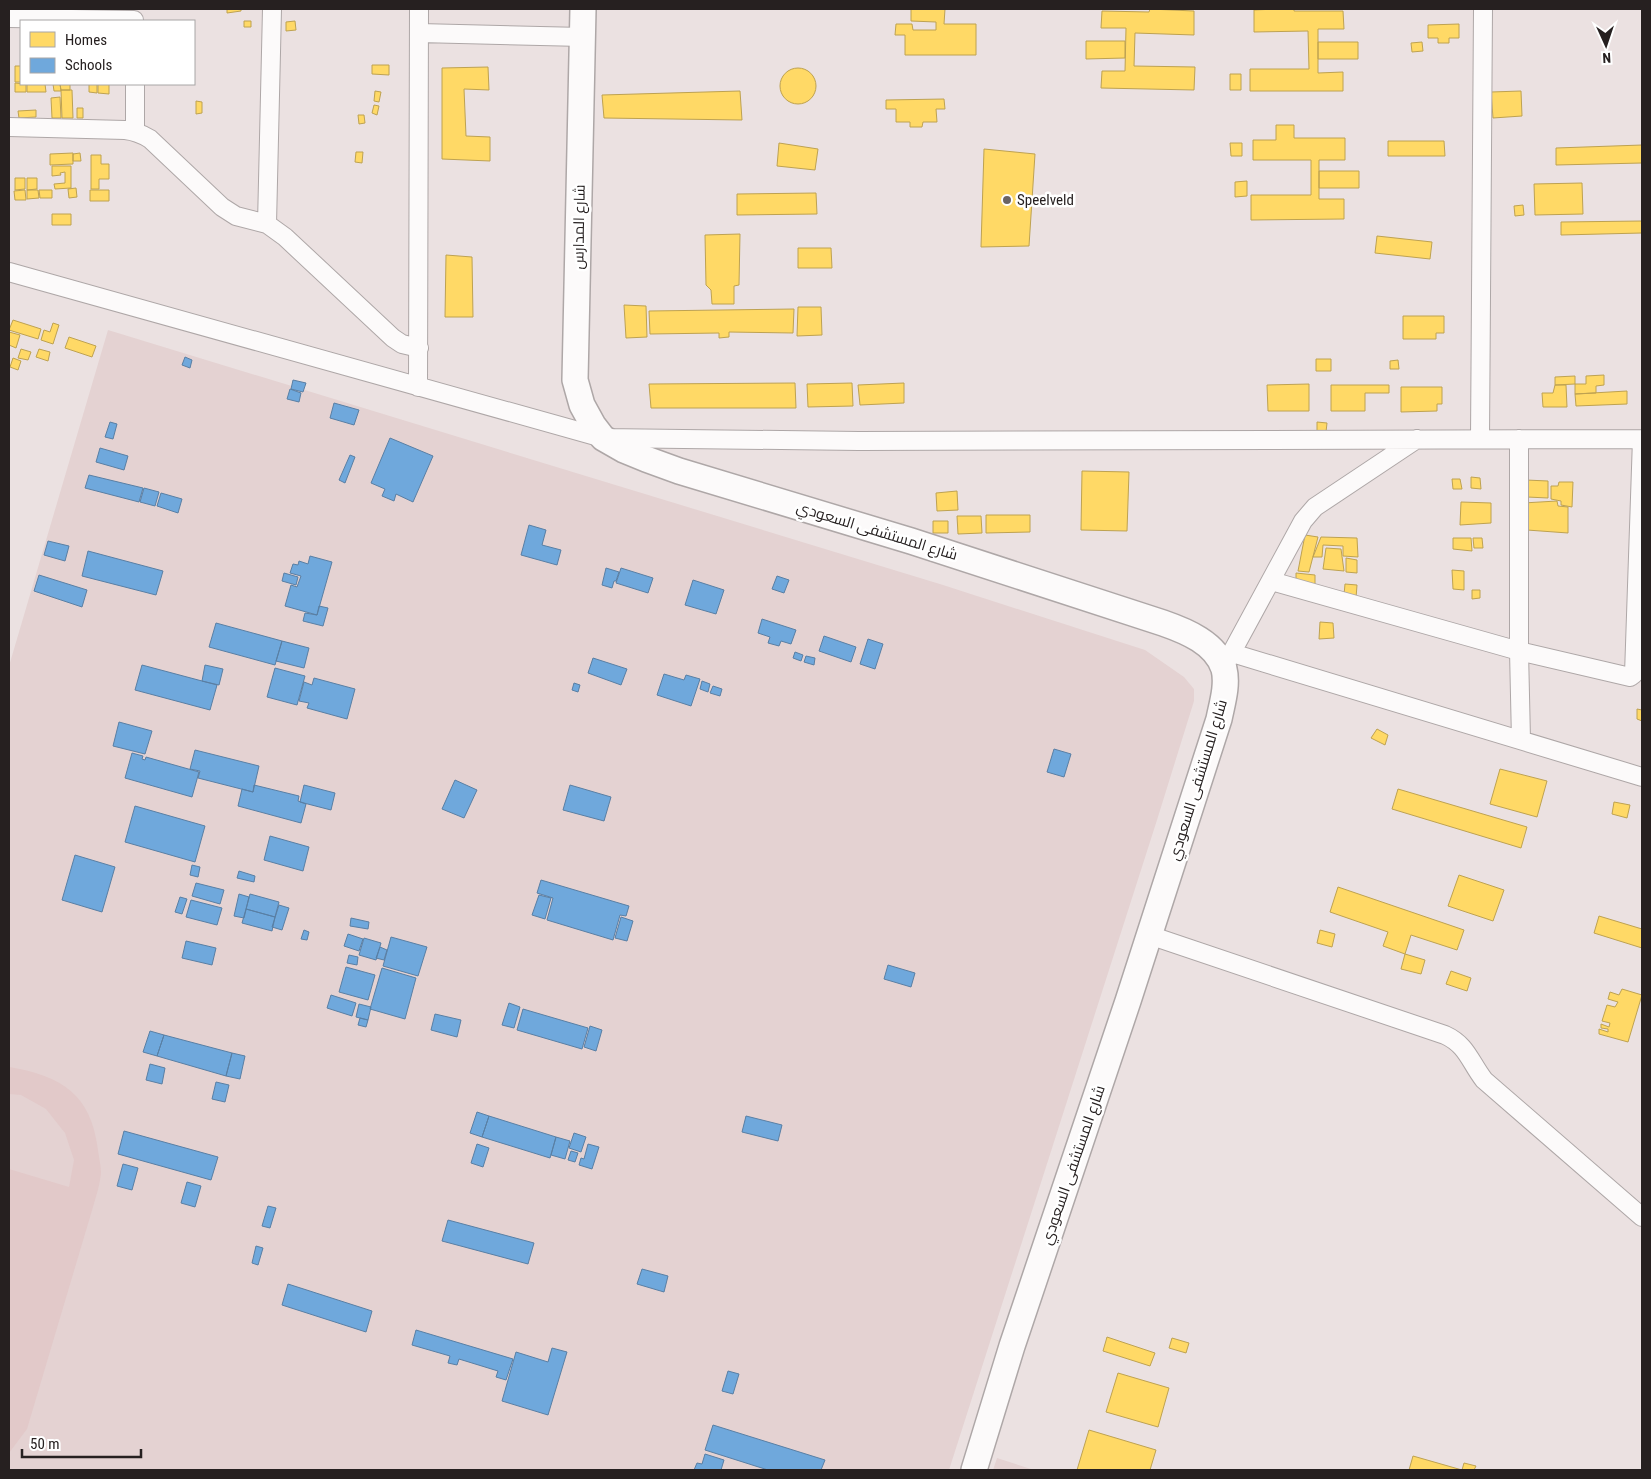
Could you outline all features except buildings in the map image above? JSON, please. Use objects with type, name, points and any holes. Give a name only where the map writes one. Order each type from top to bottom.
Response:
[{"type":"street","points":[[267,224],[272,9]]},
{"type":"street","points":[[418,387],[419,9]]},
{"type":"street","name":"شارع المدارس","points":[[583,9],[575,380],[582,405],[593,426],[603,438]]},
{"type":"street","points":[[1480,439],[1483,9]]},
{"type":"street","points":[[9,18],[134,17]]},
{"type":"street","points":[[419,32],[583,37]]},
{"type":"street","points":[[135,85],[136,131]]},
{"type":"street","points":[[9,127],[136,131],[150,139],[222,207],[236,216],[267,224],[300,251],[393,338],[402,344],[419,348]]},
{"type":"street","points":[[9,272],[603,438],[859,441],[1642,439],[1634,674],[1630,677],[1520,651],[1270,581]]},
{"type":"street","name":"شارع المستشفى السعودي","points":[[603,438],[624,450],[679,471],[912,541],[1163,623],[1188,632],[1228,661],[1219,719],[1012,1346],[974,1470]]},
{"type":"street","points":[[1417,439],[1316,507],[1303,521],[1228,661],[1521,740],[1642,777]]},
{"type":"street","points":[[1519,439],[1521,740]]},
{"type":"street","points":[[1149,935],[1455,1040],[1462,1046],[1484,1080],[1642,1217]]},
{"type":"shaded area","points":[[108,330],[943,585],[1145,650],[1184,677],[1194,689],[1194,701],[1157,820],[949,1470],[9,1470],[9,666]]},
{"type":"shaded area","points":[[9,1067],[28,1071],[59,1082],[81,1102],[89,1115],[94,1131],[101,1173],[99,1186],[27,1429],[9,1453],[9,1169],[69,1187],[74,1160],[65,1133],[46,1109],[21,1095],[9,1094]]},
{"type":"shaded area","points":[[997,1458],[1034,1470],[993,1470]]},
{"type":"place","name":"Speelveld","points":[[1007,200]]}]
